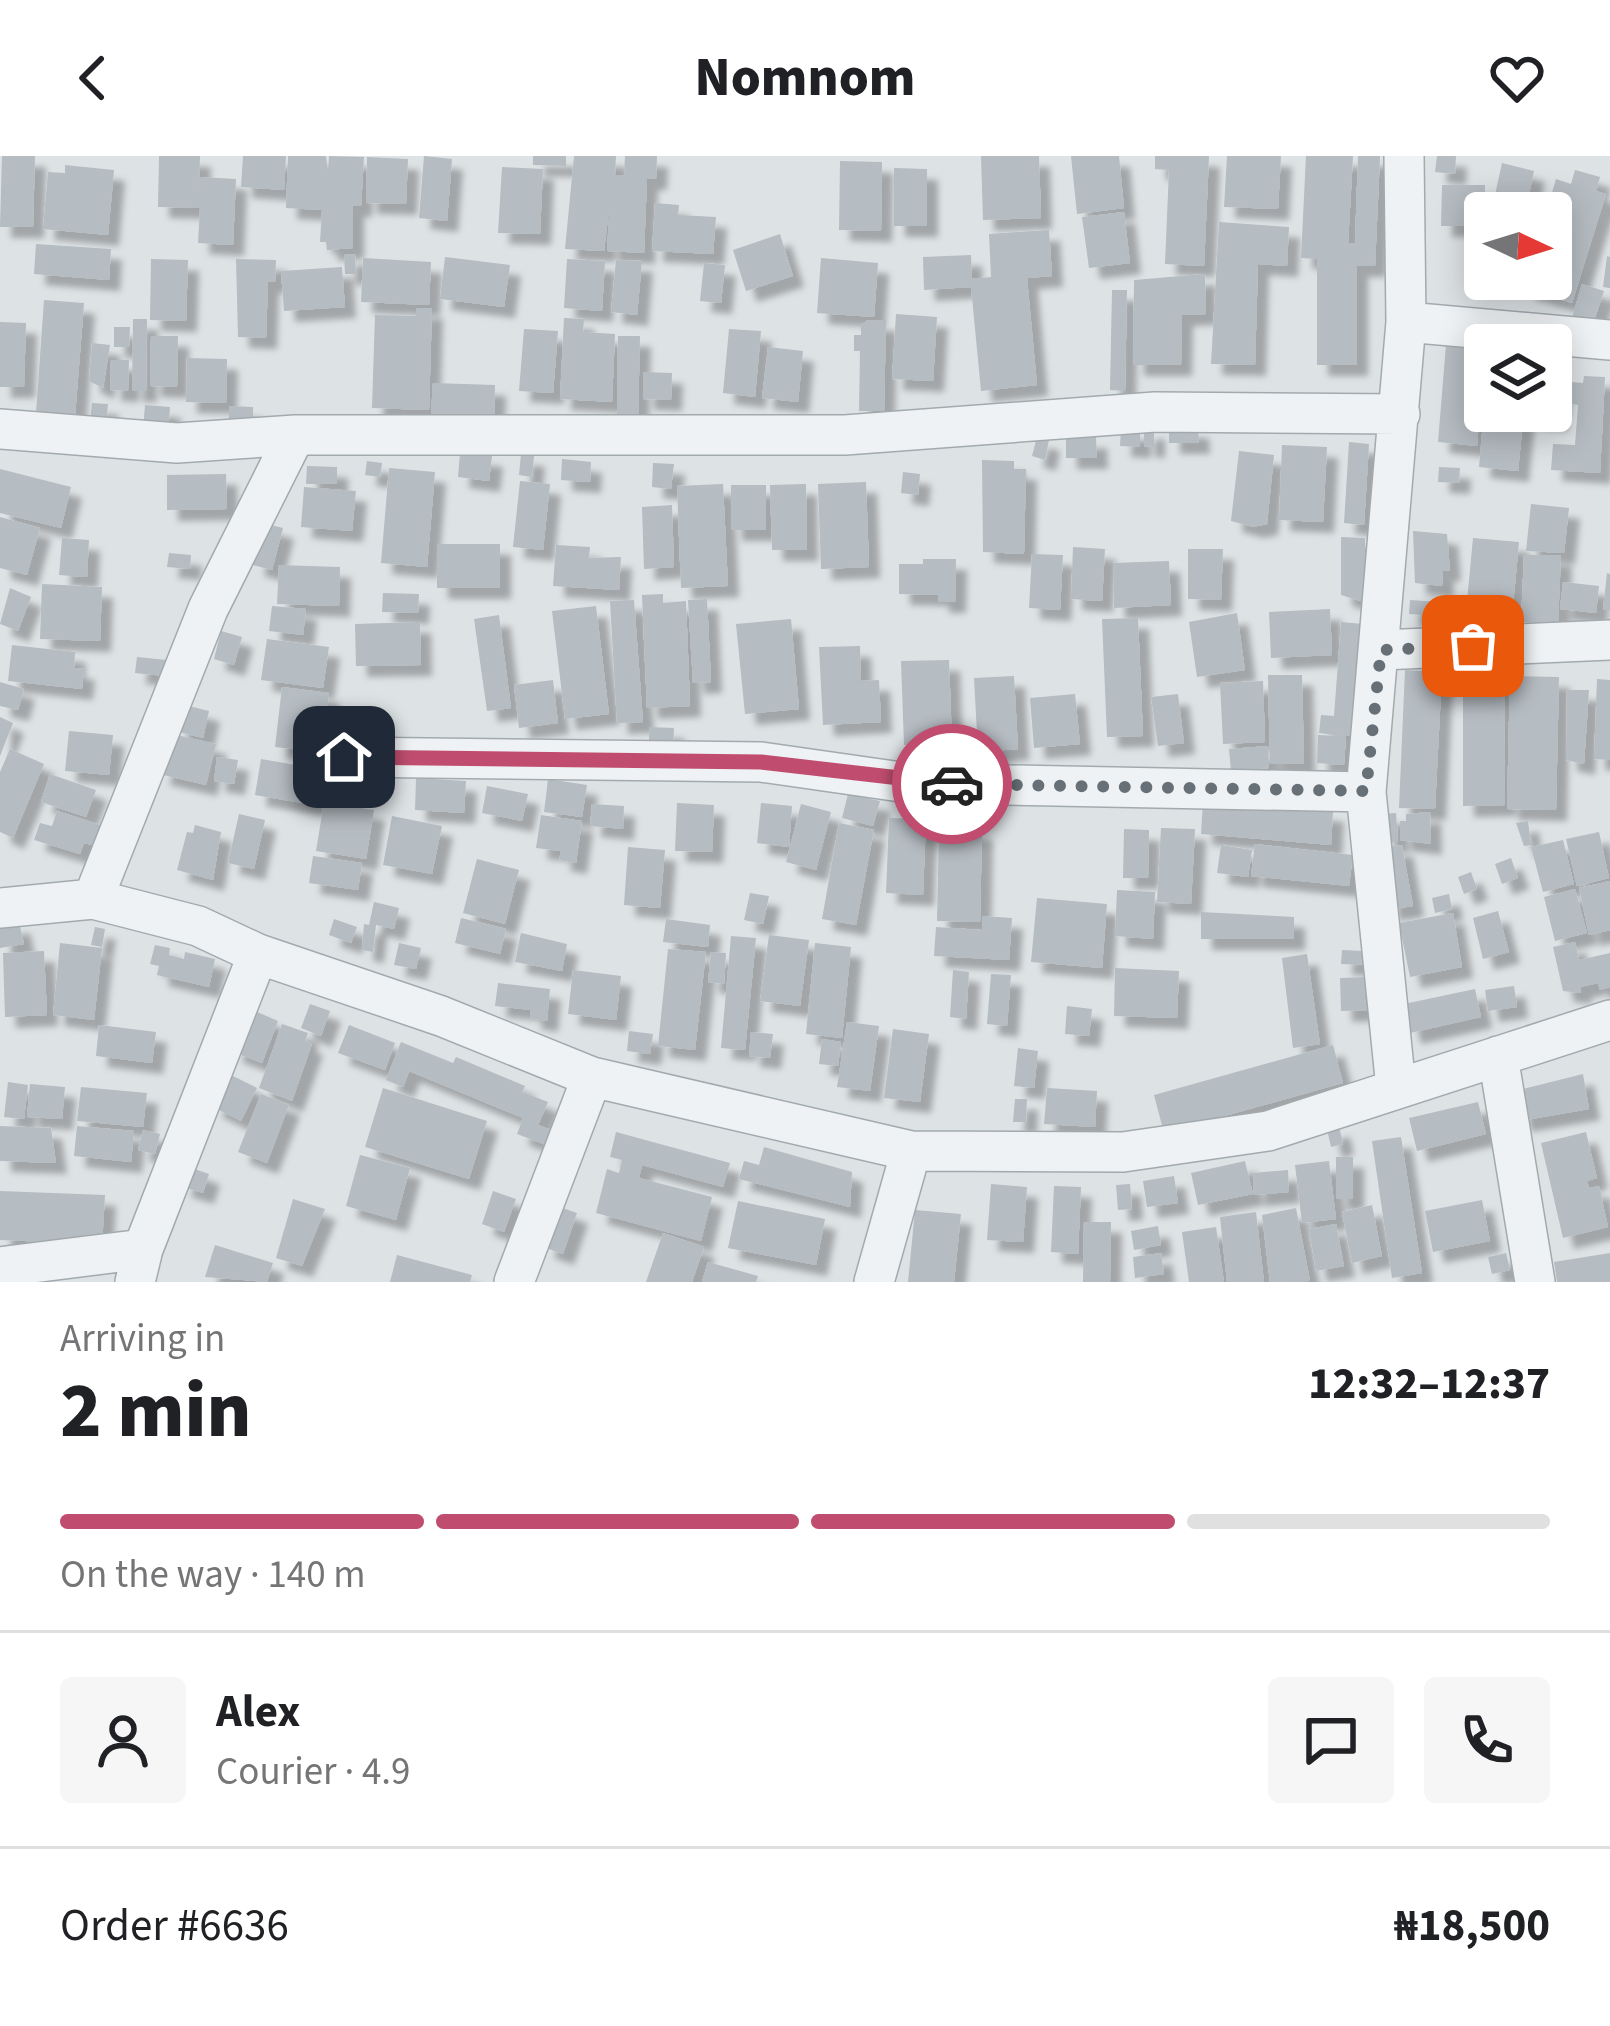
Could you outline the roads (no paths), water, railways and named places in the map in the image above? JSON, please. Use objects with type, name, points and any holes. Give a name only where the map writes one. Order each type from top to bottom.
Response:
[{"type":"street","points":[[1396,1088],[1366,791],[1406,322],[1404,156]]},
{"type":"street","points":[[1406,322],[1610,340]]},
{"type":"street","points":[[0,429],[177,443],[295,435],[845,435],[1154,412],[1400,414]]},
{"type":"street","points":[[93,899],[208,609],[295,435]]},
{"type":"street","points":[[1381,650],[1610,640]]},
{"type":"street","points":[[344,757],[761,762],[908,783],[1366,791]]},
{"type":"street","points":[[0,908],[93,899],[198,926],[258,954],[441,1016],[592,1077],[911,1151],[1123,1152],[1268,1131],[1610,1020]]},
{"type":"street","points":[[0,1267],[139,1265],[258,954]]},
{"type":"street","points":[[1498,1056],[1535,1282]]},
{"type":"street","points":[[514,1282],[592,1077]]},
{"type":"street","points":[[874,1282],[911,1151]]}]
